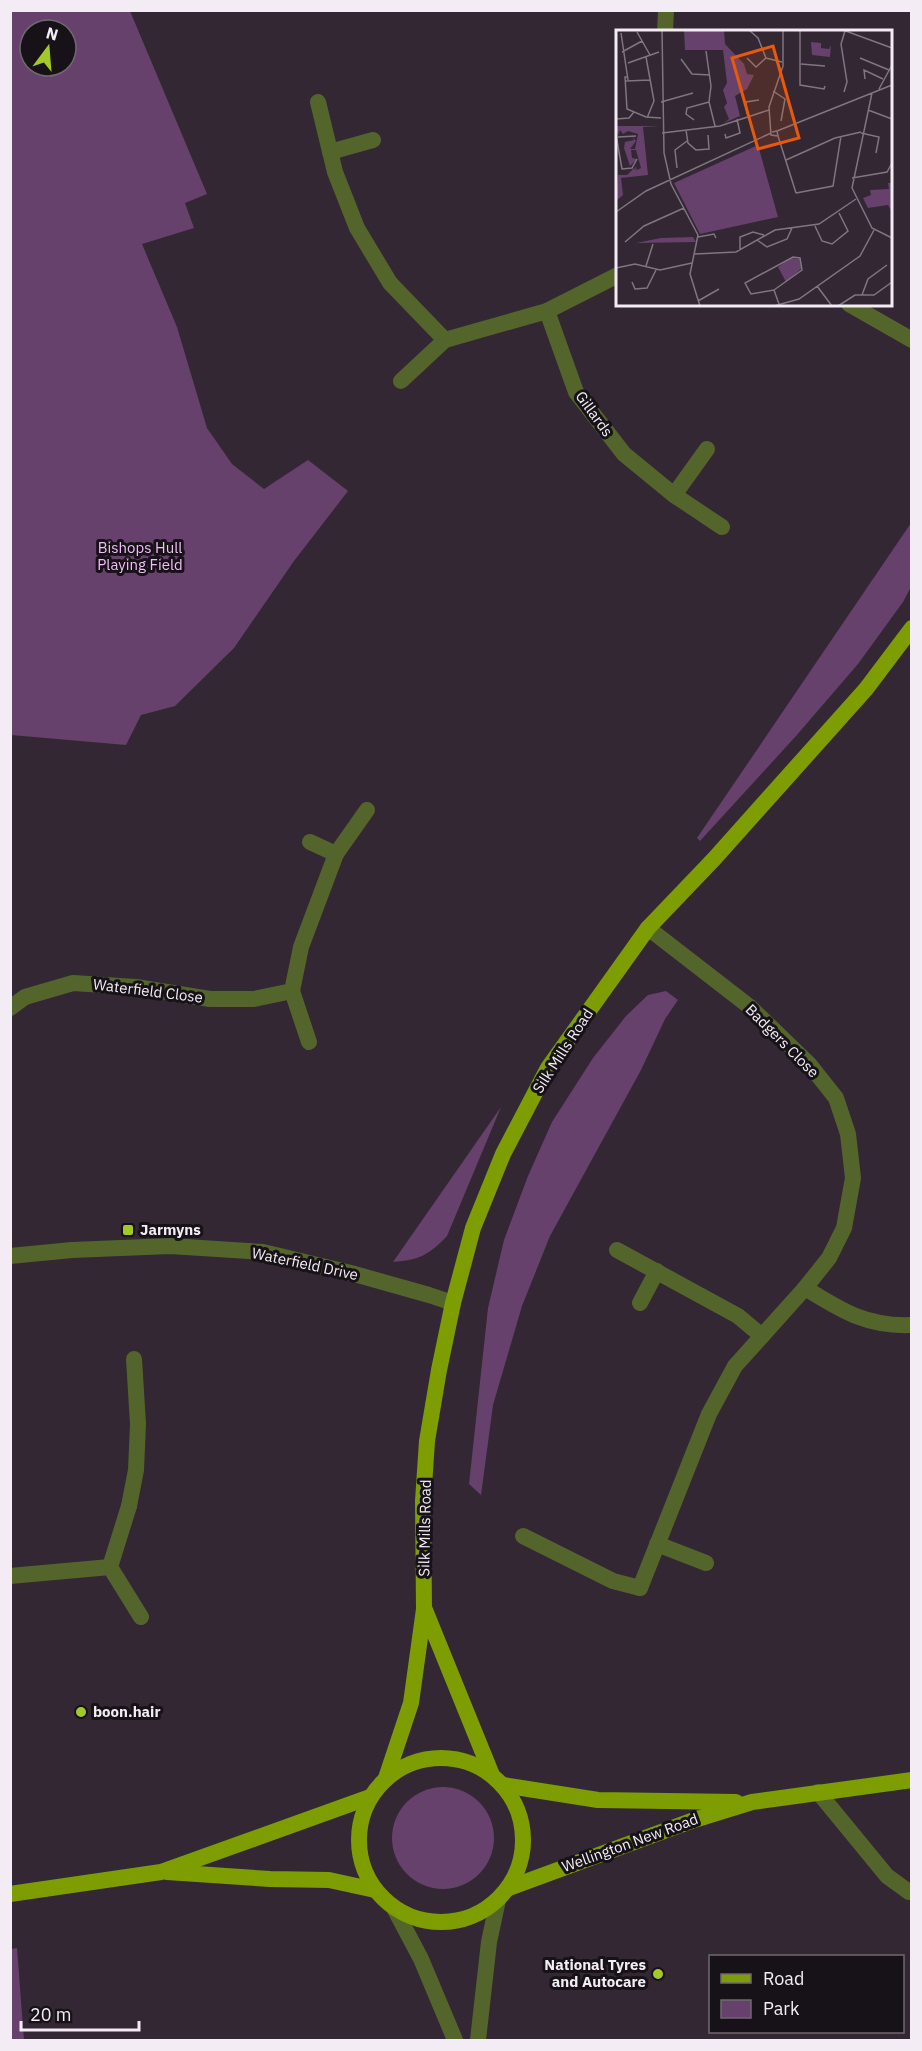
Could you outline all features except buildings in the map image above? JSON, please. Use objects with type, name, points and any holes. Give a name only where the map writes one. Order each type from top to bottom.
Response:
[{"type":"main road","name":"Silk Mills Road","points":[[386,1778],[411,1703],[424,1609],[423,1501],[427,1442],[439,1370],[453,1303],[473,1228],[503,1154],[548,1068],[648,928],[714,859],[866,689],[912,628]]},
{"type":"main road","name":"Silk Mills Road","points":[[424,1609],[498,1780]]},
{"type":"main road","points":[[439,1758],[467,1761],[498,1780],[518,1808],[524,1835],[521,1862],[504,1894],[475,1916],[447,1923],[419,1920],[394,1908],[375,1890],[365,1873],[359,1854],[358,1834],[362,1814],[370,1797],[386,1778],[411,1763],[439,1758]]},
{"type":"main road","name":"Wellington New Road","points":[[498,1780],[598,1800],[752,1802]]},
{"type":"main road","name":"Wellington New Road","points":[[504,1894],[694,1820],[752,1802],[912,1780]]},
{"type":"main road","points":[[10,1894],[161,1872],[370,1797]]},
{"type":"main road","points":[[161,1872],[270,1879],[329,1880],[375,1890]]},
{"type":"street","points":[[665,30],[666,10]]},
{"type":"street","points":[[318,102],[335,172],[357,228],[390,283],[445,340]]},
{"type":"street","points":[[330,152],[372,140]]},
{"type":"street","points":[[401,381],[445,340],[547,311],[616,276]]},
{"type":"street","points":[[852,306],[912,340]]},
{"type":"street","name":"Gillards","points":[[547,311],[576,392],[624,454],[674,495],[722,527]]},
{"type":"street","points":[[674,495],[707,449]]},
{"type":"street","points":[[309,1042],[292,991],[301,947],[336,854],[368,810]]},
{"type":"street","points":[[310,842],[336,854]]},
{"type":"street","name":"Badgers Close","points":[[523,1536],[613,1581],[640,1587],[709,1414],[735,1366],[829,1258],[844,1228],[853,1178],[848,1134],[836,1098],[809,1064],[750,1006],[648,928]]},
{"type":"street","name":"Waterfield Close","points":[[10,1008],[25,997],[73,983],[136,987],[210,999],[254,999],[292,991]]},
{"type":"street","name":"Waterfield Drive","points":[[10,1256],[72,1250],[170,1246],[263,1252],[429,1294],[453,1303]]},
{"type":"street","points":[[617,1250],[738,1316],[762,1336]]},
{"type":"street","points":[[640,1303],[657,1271]]},
{"type":"street","points":[[805,1288],[847,1314],[889,1326],[912,1325]]},
{"type":"street","points":[[134,1359],[138,1424],[136,1470],[129,1506],[110,1567],[141,1617]]},
{"type":"street","points":[[657,1544],[706,1563]]},
{"type":"street","points":[[10,1576],[110,1567]]},
{"type":"street","points":[[818,1792],[887,1876],[909,1892]]},
{"type":"street","points":[[478,2040],[489,1942],[504,1894]]},
{"type":"street","points":[[394,1908],[421,1959],[455,2040]]},
{"type":"green space","name":"Bishops Hull Playing Field","points":[[10,11],[130,11],[207,194],[185,203],[194,228],[142,244],[177,327],[207,428],[232,464],[264,489],[308,460],[348,491],[294,561],[234,648],[175,706],[141,715],[126,745],[11,735]]},
{"type":"green space","points":[[911,523],[911,587],[903,602],[858,664],[700,841],[697,838]]},
{"type":"green space","points":[[666,991],[678,1000],[665,1019],[641,1070],[550,1236],[522,1306],[493,1405],[481,1495],[469,1484],[488,1308],[504,1240],[528,1176],[552,1122],[593,1058],[626,1016],[648,995]]},
{"type":"green space","points":[[501,1107],[447,1236],[435,1248],[423,1255],[410,1260],[393,1262]]},
{"type":"green space","points":[[443,1787],[463,1791],[479,1802],[490,1818],[494,1838],[490,1858],[479,1874],[463,1885],[443,1889],[423,1885],[407,1874],[396,1858],[392,1838],[396,1818],[407,1802],[423,1791]]},
{"type":"green space","points":[[17,1948],[24,2040],[11,2040],[11,1949]]},
{"type":"place","name":"Jarmyns","points":[[128,1230]]},
{"type":"place","name":"boon.hair","points":[[81,1712]]},
{"type":"place","name":"National Tyres and Autocare","points":[[658,1974]]}]
